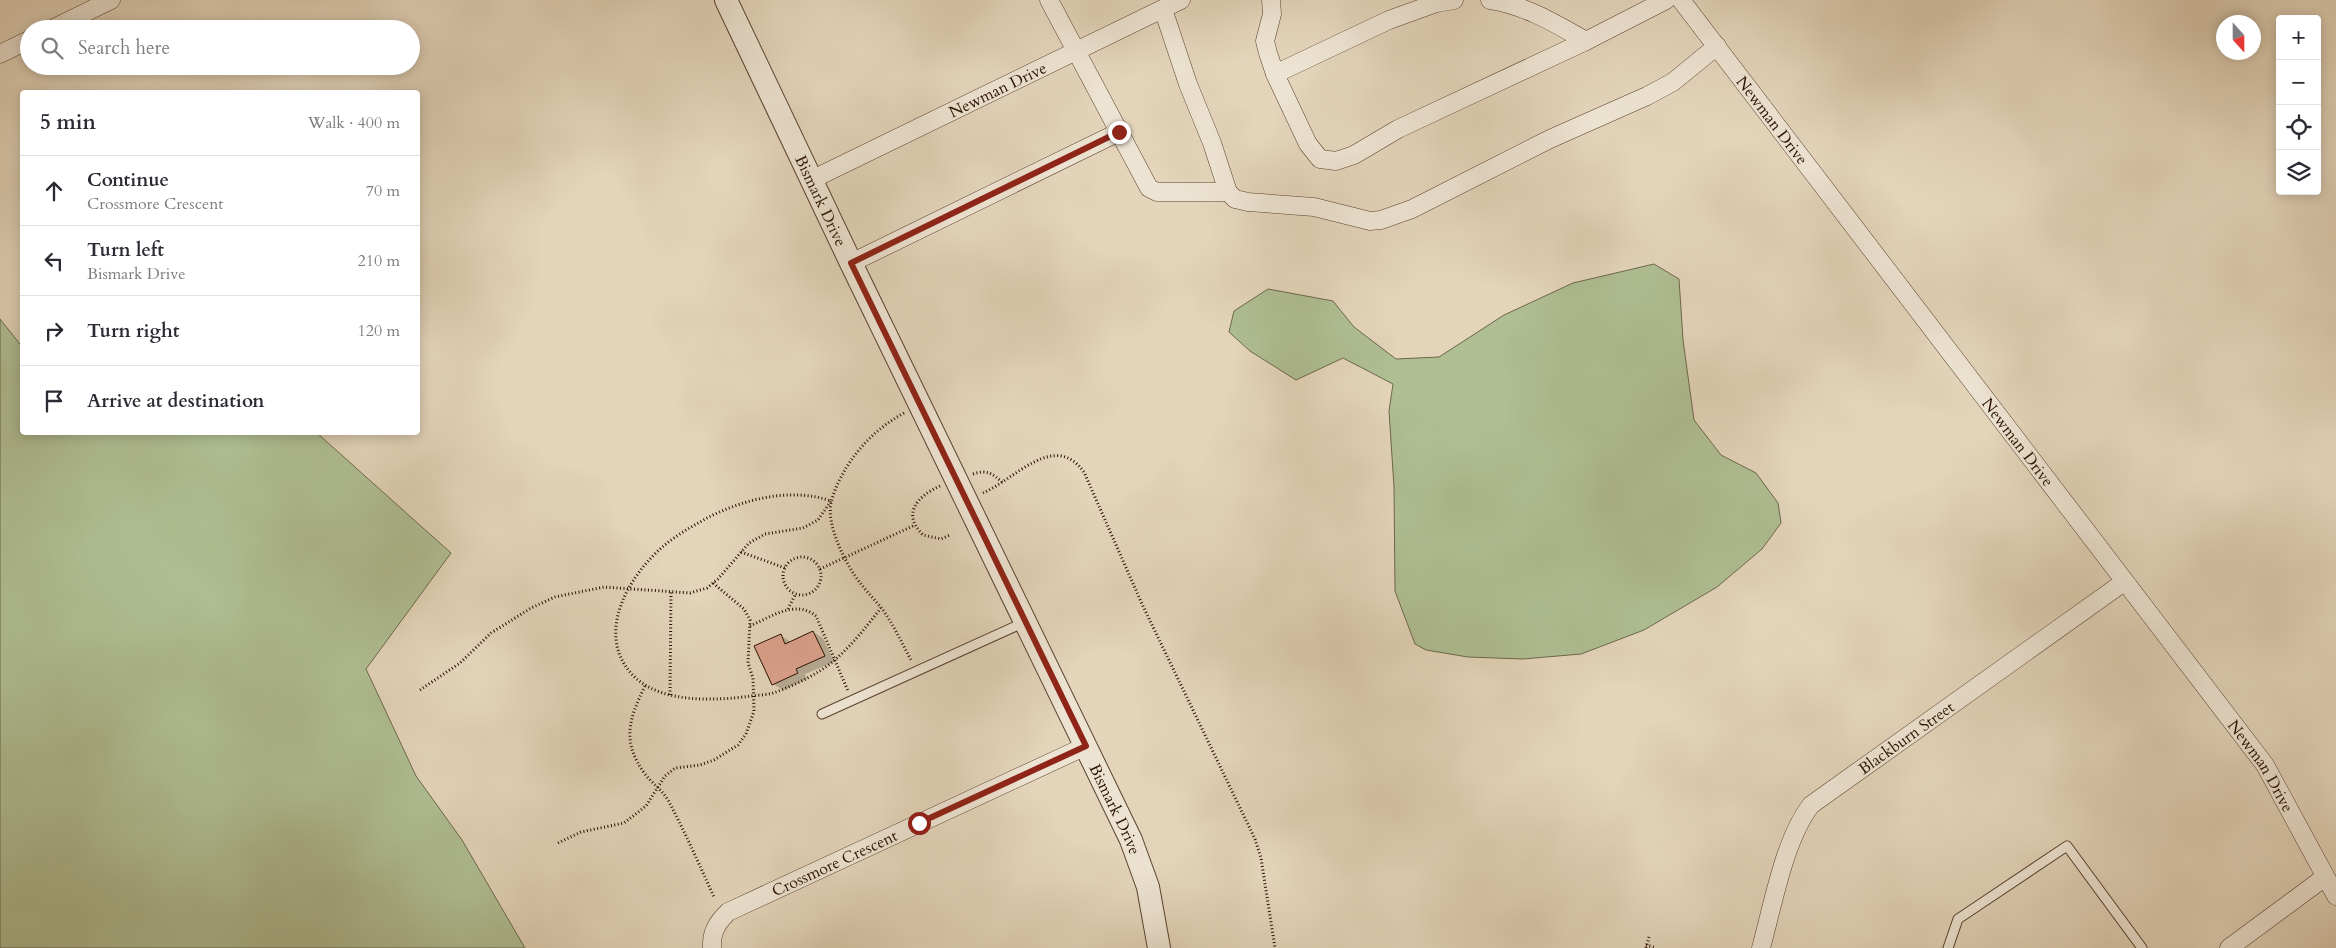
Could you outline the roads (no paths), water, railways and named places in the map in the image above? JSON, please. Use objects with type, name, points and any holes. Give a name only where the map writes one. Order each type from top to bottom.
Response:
[{"type":"street","points":[[70,20],[111,0]]},
{"type":"street","name":"Bismark Drive","points":[[726,0],[813,179],[851,263],[1131,840],[1153,910],[1155,947]]},
{"type":"street","points":[[1049,0],[1149,188],[1156,192],[1228,192]]},
{"type":"street","name":"Newman Drive","points":[[813,179],[1181,0]]},
{"type":"street","points":[[1271,0],[1272,14],[1265,41],[1275,74],[1308,144],[1320,159],[1336,161],[1354,156],[1398,128],[1586,41],[1666,0]]},
{"type":"street","points":[[1275,74],[1389,20],[1436,3],[1454,0]]},
{"type":"street","points":[[1490,0],[1506,2],[1544,18],[1586,41]]},
{"type":"street","name":"Newman Drive","points":[[1681,0],[2265,765],[2336,896]]},
{"type":"street","points":[[1163,9],[1188,84],[1212,143],[1228,192],[1235,200],[1314,207],[1370,221],[1381,220],[1412,208],[1550,139],[1647,96],[1673,82],[1716,46]]},
{"type":"street","points":[[0,54],[20,44]]},
{"type":"street","points":[[851,263],[1119,132]]},
{"type":"street","name":"Blackburn Street","points":[[1761,948],[1782,870],[1801,818],[1811,805],[2124,582]]},
{"type":"street","name":"Crossmore Crescent","points":[[712,948],[712,936],[718,922],[728,912],[1086,746]]},
{"type":"street","points":[[2229,948],[2326,877]]},
{"type":"lane","points":[[822,714],[1026,622]]},
{"type":"lane","points":[[1948,948],[1958,919],[2067,846],[2142,948]]}]
